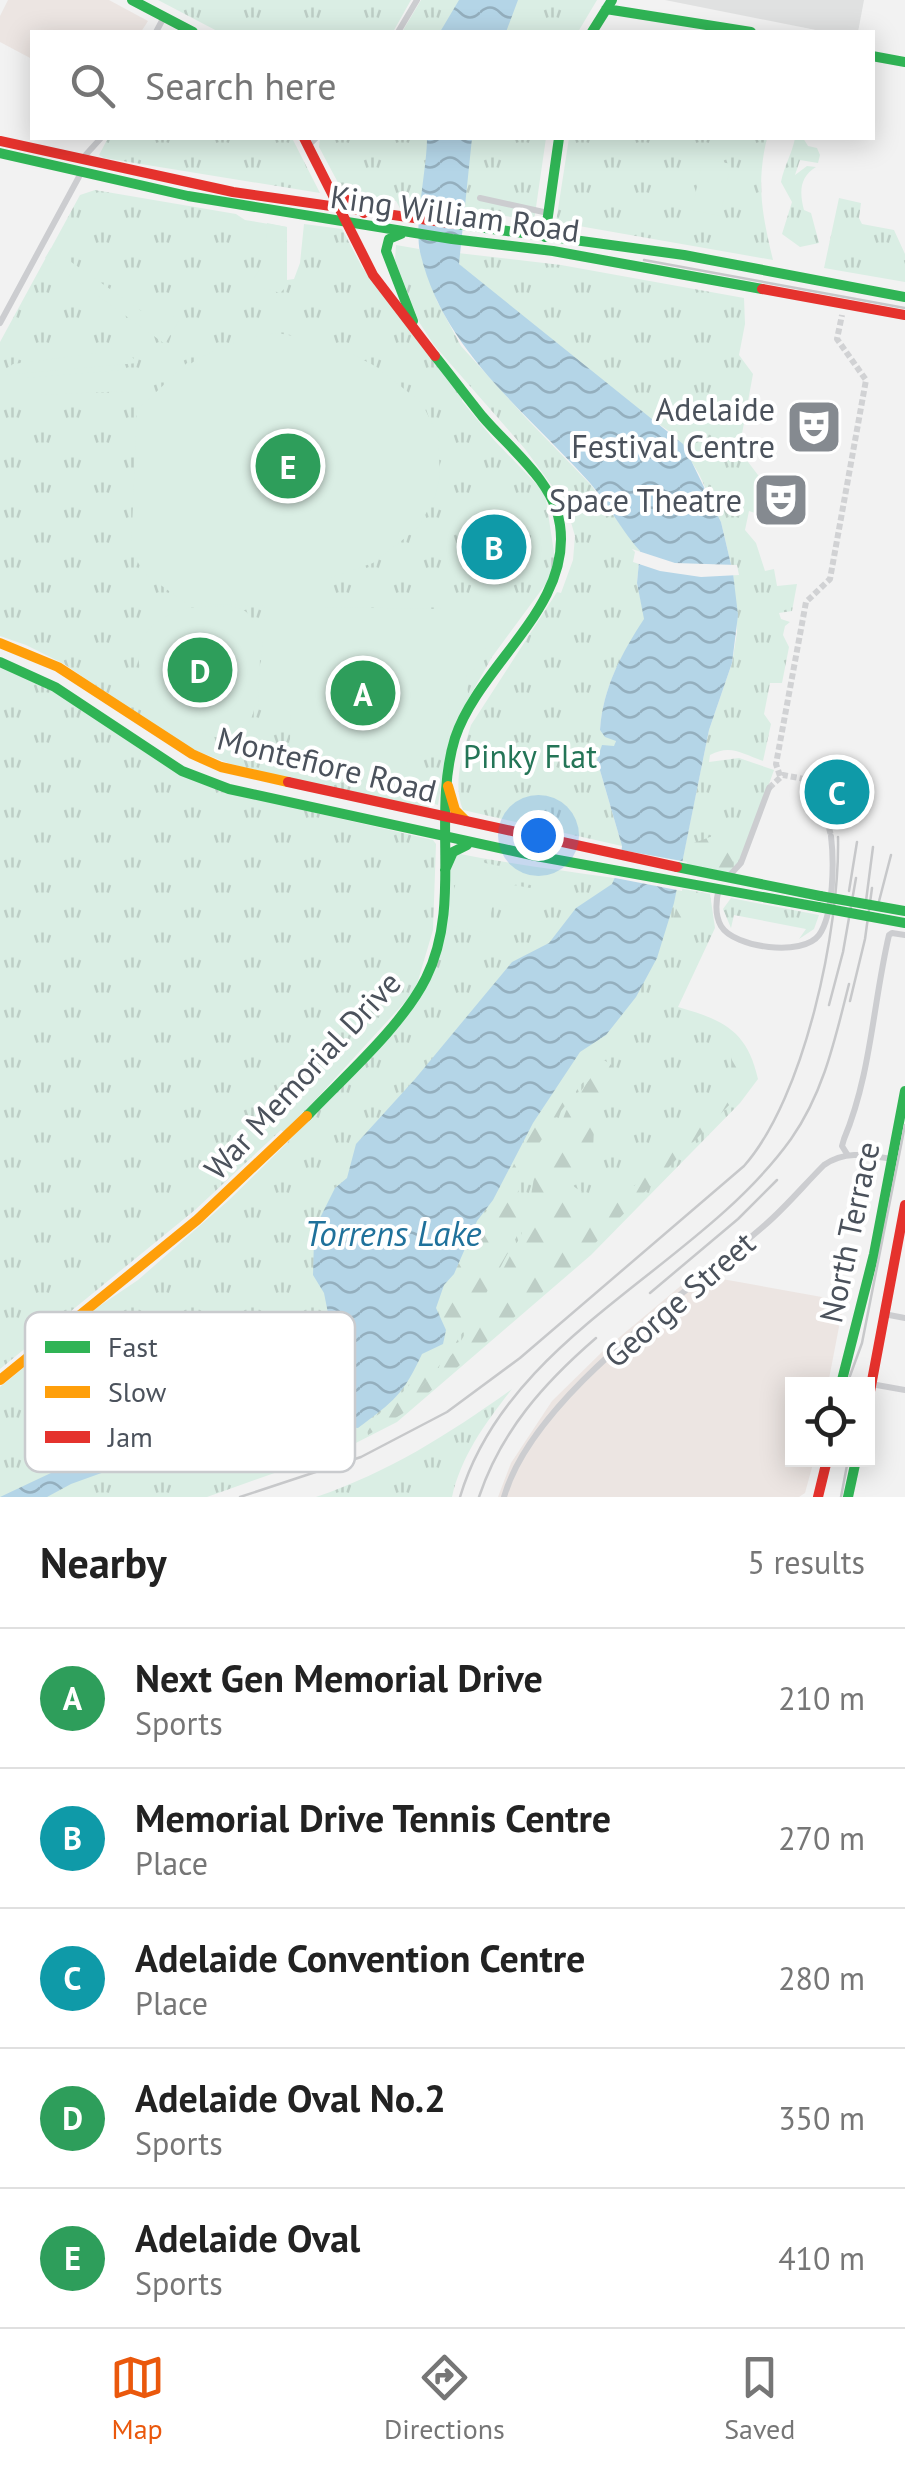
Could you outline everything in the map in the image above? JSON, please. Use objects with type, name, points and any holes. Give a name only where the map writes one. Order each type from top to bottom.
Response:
[{"type":"main road","points":[[132,0],[190,30]]},
{"type":"main road","points":[[593,30],[612,3],[636,12],[740,30]]},
{"type":"main road","points":[[875,57],[905,62]]},
{"type":"main road","name":"War Memorial Drive","points":[[83,1312],[224,1196],[297,1125],[420,988],[440,932],[447,782],[462,719],[550,591],[560,566],[562,541],[555,505],[542,482],[483,418],[374,275],[328,187],[310,140]]},
{"type":"main road","points":[[543,250],[559,140]]},
{"type":"main road","name":"King William Road","points":[[0,142],[188,196],[543,250],[905,314]]},
{"type":"main road","name":"King William Road","points":[[0,152],[81,167]]},
{"type":"main road","points":[[81,167],[105,167]]},
{"type":"main road","name":"King William Road","points":[[105,167],[364,213],[625,246],[905,297]]},
{"type":"main road","points":[[328,187],[364,213]]},
{"type":"main road","points":[[405,232],[389,239],[386,251],[420,337]]},
{"type":"main road","points":[[860,306],[863,287]]},
{"type":"main road","name":"Montefiore Road","points":[[0,644],[58,667],[173,746],[221,768],[698,877],[718,888],[905,911]]},
{"type":"main road","name":"Montefiore Road","points":[[0,662],[38,677],[182,772],[229,790],[536,856],[698,877],[726,876],[819,902]]},
{"type":"main road","points":[[108,723],[118,709]]},
{"type":"main road","points":[[447,782],[458,816],[477,826]]},
{"type":"main road","points":[[442,878],[456,849],[481,845]]},
{"type":"main road","points":[[819,902],[905,923]]},
{"type":"main road","name":"North Terrace","points":[[843,1377],[874,1254],[905,1090]]},
{"type":"main road","points":[[892,1159],[905,1162]]},
{"type":"main road","name":"North Terrace","points":[[872,1377],[901,1246],[905,1205]]},
{"type":"main road","name":"War Memorial Drive","points":[[0,1380],[25,1359]]},
{"type":"main road","points":[[822,1493],[826,1467]]},
{"type":"main road","points":[[851,1494],[855,1467]]},
{"type":"street","points":[[399,30],[417,0]]},
{"type":"street","points":[[157,30],[164,17]]},
{"type":"street","points":[[99,141],[97,159],[105,167]]},
{"type":"street","points":[[0,323],[81,167],[99,141]]},
{"type":"street","points":[[480,198],[548,213]]},
{"type":"street","points":[[726,876],[735,873],[741,863],[769,788]]},
{"type":"street","points":[[718,888],[719,921],[731,936],[788,948],[807,945],[820,934],[826,918],[832,836]]},
{"type":"street","points":[[741,863],[742,875],[750,882]]},
{"type":"street","points":[[892,1159],[848,1154],[842,1146],[867,1060],[889,936],[905,935]]},
{"type":"street","name":"George Street","points":[[504,1497],[516,1467],[537,1433],[573,1391],[766,1224],[824,1165],[848,1154]]},
{"type":"street","points":[[884,1314],[905,1318]]},
{"type":"street","points":[[875,1385],[905,1390]]},
{"type":"shaded area","points":[[8,0],[109,0],[148,21],[142,30],[30,30],[30,58],[0,42],[0,16]]},
{"type":"shaded area","points":[[665,0],[864,0],[858,30],[816,30]]},
{"type":"shaded area","points":[[702,1268],[711,1277],[844,1301],[829,1377],[785,1377],[785,1467],[812,1467],[805,1493],[799,1497],[498,1497],[511,1463],[552,1401],[603,1351]]},
{"type":"green space","points":[[158,0],[411,0],[394,30],[215,30]]},
{"type":"green space","points":[[421,0],[597,0],[579,30],[403,30]]},
{"type":"green space","points":[[107,140],[293,140],[320,193],[104,158],[99,155]]},
{"type":"green space","points":[[320,140],[546,140],[534,221],[488,213],[476,229],[406,219],[396,201],[343,192],[319,147]]},
{"type":"green space","points":[[569,140],[767,140],[762,199],[773,260],[556,222]]},
{"type":"green space","points":[[794,140],[804,140],[808,146],[817,148],[818,163],[800,160],[795,175],[807,166],[816,167],[804,180],[802,197],[819,243],[800,247],[782,234],[792,202],[781,182]]},
{"type":"green space","points":[[703,158],[731,164],[720,216],[692,210]]},
{"type":"green space","points":[[95,190],[236,214],[245,220],[287,227],[287,280],[294,279],[300,263],[304,224],[342,229],[362,267],[463,397],[462,401],[545,493],[555,559],[548,581],[492,657],[457,719],[448,745],[438,805],[431,803],[428,809],[228,763],[184,746],[64,664],[0,636],[0,342],[80,195]]},
{"type":"green space","points":[[839,198],[861,203],[862,224],[894,230],[905,254],[905,282],[824,268]]},
{"type":"green space","points":[[267,223],[287,227],[286,287],[280,293],[264,288],[254,278],[266,260]]},
{"type":"green space","name":"Pinky Flat","points":[[396,245],[419,249],[437,301],[461,346],[591,485],[640,551],[637,583],[645,620],[609,686],[600,730],[616,740],[615,746],[597,760],[622,846],[463,810],[459,779],[471,725],[557,592],[561,593],[573,560],[575,536],[566,505],[525,449],[434,345],[419,322],[395,260]]},
{"type":"green space","points":[[51,248],[143,312],[181,317],[165,344],[45,258]]},
{"type":"green space","points":[[458,253],[561,265],[744,298],[745,324],[739,355],[753,374],[739,450],[761,479],[755,513],[749,511],[745,530],[756,543],[765,571],[774,569],[777,586],[797,584],[792,611],[779,613],[781,619],[790,622],[783,635],[789,647],[782,683],[770,683],[764,714],[771,724],[763,761],[730,750],[710,755],[709,762],[739,758],[774,770],[741,863],[730,876],[681,867],[709,730],[732,663],[737,632],[733,573],[721,522],[676,436],[631,405],[465,270],[459,264]]},
{"type":"green space","points":[[278,333],[333,344],[375,366],[422,403],[438,436],[440,477],[419,527],[373,563],[324,580],[324,607],[444,609],[444,595],[515,595],[471,675],[466,675],[468,693],[463,703],[458,698],[449,698],[447,740],[440,756],[408,755],[405,789],[370,788],[289,768],[291,709],[258,706],[265,606],[186,603],[145,574],[131,551],[137,410],[188,362],[233,343]]},
{"type":"green space","points":[[120,345],[138,363],[4,375],[13,364],[98,353]]},
{"type":"green space","points":[[133,369],[129,391],[39,395],[28,393],[25,378]]},
{"type":"green space","points":[[476,505],[515,506],[514,581],[475,580]]},
{"type":"green space","points":[[187,608],[241,609],[250,615],[255,626],[260,655],[258,686],[254,710],[239,733],[216,737],[188,727],[163,707],[144,681],[139,653],[151,627]]},
{"type":"green space","points":[[0,664],[23,672],[181,773],[316,813],[433,840],[436,844],[433,930],[415,991],[285,1133],[281,1130],[195,1210],[70,1312],[25,1312],[25,1349],[0,1369]]},
{"type":"green space","points":[[710,837],[741,841],[731,869],[712,868],[710,847],[710,865],[688,861],[691,844]]},
{"type":"green space","points":[[455,853],[710,894],[715,928],[678,1007],[720,1023],[740,1038],[758,1079],[740,1103],[591,1255],[397,1422],[355,1443],[355,1312],[92,1312],[138,1280],[229,1200],[406,1013],[424,989],[440,955],[449,869]]},
{"type":"green space","points":[[460,858],[500,866],[497,882],[536,889],[532,911],[493,903],[487,933],[448,925]]},
{"type":"green space","points":[[680,892],[711,898],[710,908],[682,950],[669,937]]},
{"type":"green space","points":[[731,898],[819,915],[814,929],[799,939],[806,929],[734,915],[731,928],[723,909]]},
{"type":"green space","points":[[732,1035],[741,1044],[754,1075],[734,1100],[576,1263],[410,1409],[368,1435],[367,1429],[408,1401],[454,1352],[521,1235],[535,1172],[553,1145],[566,1111],[604,1060],[613,1066],[595,1107],[593,1150],[567,1182],[603,1206],[618,1202],[695,1125],[732,1075]]},
{"type":"green space","points":[[589,1051],[601,1059],[554,1120],[525,1170],[518,1193],[518,1234],[473,1317],[432,1375],[409,1399],[385,1417],[359,1428],[389,1407],[414,1380],[422,1355],[445,1343],[446,1331],[437,1308],[481,1217],[495,1202],[531,1130],[581,1054]]},
{"type":"green space","points":[[25,1367],[25,1472],[278,1472],[207,1497],[0,1497],[0,1387]]},
{"type":"green space","points":[[512,1389],[468,1454],[452,1497],[316,1497],[369,1476],[418,1450]]},
{"type":"water","points":[[459,0],[518,0],[507,30],[441,30]]},
{"type":"water","name":"Torrens Lake","points":[[427,140],[472,140],[459,264],[683,444],[721,522],[738,615],[732,663],[709,730],[674,903],[657,958],[636,997],[606,1035],[580,1052],[533,1123],[493,1200],[477,1221],[436,1308],[446,1330],[443,1344],[422,1354],[403,1388],[358,1428],[355,1312],[328,1312],[324,1293],[313,1275],[314,1240],[320,1218],[335,1188],[347,1178],[356,1144],[512,962],[549,943],[576,908],[612,884],[620,866],[622,846],[597,760],[602,745],[614,746],[616,741],[600,730],[609,686],[644,619],[637,583],[640,551],[590,483],[467,350],[431,287],[419,240]]},
{"type":"water","name":"Torrens Lake","points":[[53,1472],[104,1472],[47,1497],[0,1497]]},
{"type":"pier","points":[[632,549],[675,563],[737,565],[739,575],[701,577],[660,571],[633,562]]},
{"type":"pier","points":[[616,849],[687,862],[682,891],[610,877]]},
{"type":"tunnel","points":[[780,776],[776,764],[806,602],[830,579],[866,380],[837,339],[842,315]]},
{"type":"tunnel","points":[[769,788],[783,775],[810,780],[822,798],[831,836]]},
{"type":"tram line","points":[[644,260],[905,308]]},
{"type":"tram line","points":[[850,1377],[862,1343],[905,1125]]},
{"type":"tram line","points":[[841,1497],[847,1467]]},
{"type":"railway","points":[[355,1459],[447,1412],[520,1358],[744,1166],[766,1136],[785,1098],[815,1010],[833,917],[838,837]]},
{"type":"railway","points":[[849,891],[857,842]]},
{"type":"railway","points":[[866,901],[873,847]]},
{"type":"railway","points":[[877,909],[891,855]]},
{"type":"railway","points":[[829,1005],[856,878]]},
{"type":"railway","points":[[850,1001],[872,888]]},
{"type":"railway","points":[[460,1497],[484,1440],[519,1391],[561,1347],[707,1227],[752,1185],[791,1139],[820,1084],[849,984]]},
{"type":"railway","points":[[650,1293],[738,1219],[777,1180]]},
{"type":"railway","points":[[479,1497],[499,1451],[526,1410],[596,1338]]},
{"type":"railway","points":[[240,1497],[316,1472]]},
{"type":"traffic: fast","points":[[132,0],[189,30]]},
{"type":"traffic: fast","points":[[593,30],[612,0]]},
{"type":"traffic: fast","points":[[606,9],[738,30]]},
{"type":"traffic: fast","points":[[875,57],[905,62]]},
{"type":"traffic: fast","points":[[545,237],[559,140]]},
{"type":"traffic: fast","points":[[0,153],[188,196],[452,239],[553,251],[762,289]]},
{"type":"traffic: fast","points":[[456,224],[684,255],[905,297]]},
{"type":"traffic: fast","points":[[401,234],[389,239],[386,251],[413,321]]},
{"type":"traffic: fast","points":[[307,1116],[388,1032],[426,978],[443,920],[446,798],[455,738],[483,685],[538,609],[552,583],[560,555],[560,525],[549,494],[435,356]]},
{"type":"traffic: fast","points":[[0,662],[55,687],[182,771],[229,789],[536,856],[818,907]]},
{"type":"traffic: fast","points":[[445,870],[453,852],[467,845]]},
{"type":"traffic: fast","points":[[677,867],[820,896]]},
{"type":"traffic: fast","points":[[820,896],[905,911]]},
{"type":"traffic: fast","points":[[818,907],[905,923]]},
{"type":"traffic: fast","points":[[843,1377],[874,1254],[905,1091]]},
{"type":"traffic: fast","points":[[848,1497],[854,1467]]},
{"type":"traffic: slow","points":[[0,643],[58,667],[192,754],[221,767],[288,782]]},
{"type":"traffic: slow","points":[[448,786],[455,810],[466,821]]},
{"type":"traffic: slow","points":[[84,1312],[197,1220],[307,1116]]},
{"type":"traffic: slow","points":[[0,1380],[25,1360]]},
{"type":"traffic: jam","points":[[305,140],[373,275],[435,356]]},
{"type":"traffic: jam","points":[[0,141],[233,192],[456,224]]},
{"type":"traffic: jam","points":[[332,189],[364,213]]},
{"type":"traffic: jam","points":[[762,289],[905,315]]},
{"type":"traffic: jam","points":[[288,782],[677,867]]},
{"type":"traffic: jam","points":[[873,1377],[905,1205]]},
{"type":"traffic: jam","points":[[818,1497],[825,1467]]},
{"type":"place","name":"Adelaide Festival Centre","points":[[814,427]]},
{"type":"place","name":"Adelaide Oval","points":[[288,466]]},
{"type":"place","name":"Space Theatre","points":[[781,500]]},
{"type":"place","name":"Memorial Drive Tennis Centre","points":[[494,547]]},
{"type":"place","name":"Adelaide Oval No.2","points":[[200,670]]},
{"type":"place","name":"Next Gen Memorial Drive","points":[[363,693]]},
{"type":"place","name":"Adelaide Convention Centre","points":[[837,792]]}]
